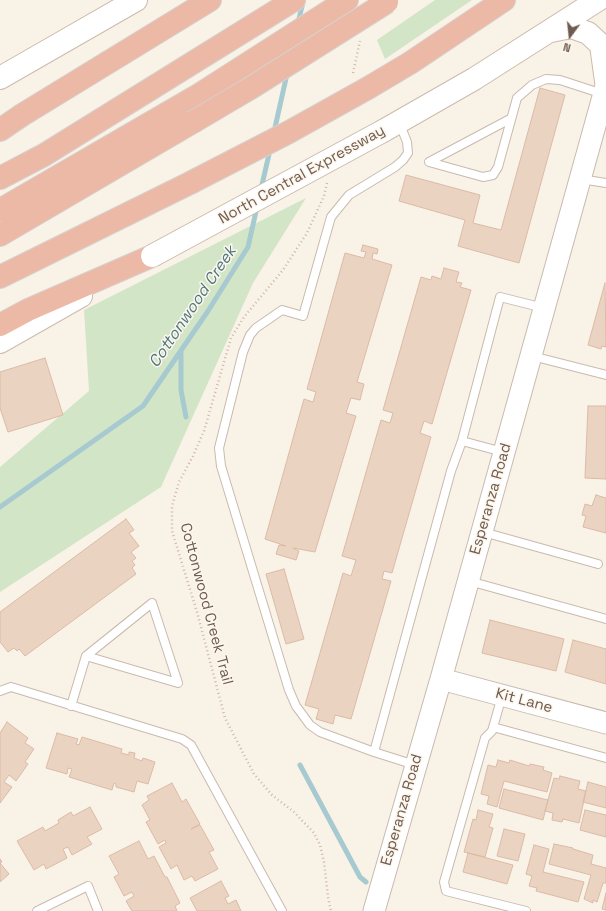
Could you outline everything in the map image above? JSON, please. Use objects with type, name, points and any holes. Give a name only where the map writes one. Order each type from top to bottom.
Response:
[{"type":"highway","points":[[0,130],[210,0]]},
{"type":"highway","points":[[0,178],[44,155],[294,0]]},
{"type":"highway","points":[[0,210],[197,96],[347,0]]},
{"type":"highway","points":[[0,277],[289,132],[360,82],[410,63],[504,0]]},
{"type":"highway","points":[[0,234],[192,122],[388,1]]},
{"type":"highway","points":[[0,325],[28,310],[152,256]]},
{"type":"main road","points":[[0,78],[136,0]]},
{"type":"main road","name":"North Central Expressway","points":[[0,342],[152,256],[391,127],[474,79],[598,0]]},
{"type":"main road","points":[[548,32],[571,27],[588,33],[600,45],[605,87]]},
{"type":"street","name":"Esperanza Road","points":[[374,911],[441,679],[605,87]]},
{"type":"street","name":"Kit Lane","points":[[441,679],[606,723]]},
{"type":"lane","points":[[510,119],[429,162],[483,177],[493,175],[498,167],[517,98],[532,84],[546,80],[560,80],[605,87]]},
{"type":"lane","points":[[391,127],[407,142],[408,153],[404,160],[349,195],[331,217],[303,316],[282,310],[256,328],[246,343],[221,438],[219,458],[287,683],[296,706],[310,725],[320,732],[415,765]]},
{"type":"lane","points":[[580,179],[606,183]]},
{"type":"lane","points":[[374,752],[451,471],[462,441],[500,297],[544,308]]},
{"type":"lane","points":[[531,356],[606,375]]},
{"type":"lane","points":[[462,441],[504,452]]},
{"type":"lane","points":[[482,532],[598,564]]},
{"type":"lane","points":[[468,581],[606,619]]},
{"type":"lane","points":[[71,706],[86,656],[152,603],[178,684],[86,656]]},
{"type":"lane","points":[[0,691],[11,688],[182,739],[191,745],[282,911]]},
{"type":"lane","points":[[502,696],[493,727],[485,738],[444,882],[446,891],[526,911]]},
{"type":"lane","points":[[493,727],[606,758]]},
{"type":"lane","points":[[37,911],[88,886],[98,911]]},
{"type":"path","points":[[360,82],[361,38]]},
{"type":"path","name":"Cottonwood Creek Trail","points":[[328,181],[324,196],[307,233],[283,270],[244,317],[231,338],[204,431],[194,456],[179,482],[172,506],[172,531],[197,612],[224,718],[254,774],[272,795],[294,812],[314,833],[320,845],[324,862],[331,911]]},
{"type":"green space","points":[[435,0],[472,0],[385,59],[377,40]]},
{"type":"green space","points":[[306,198],[253,283],[161,487],[0,592],[0,467],[89,391],[84,310]]},
{"type":"building","points":[[540,88],[565,95],[519,263],[458,246],[465,220],[399,201],[406,175],[480,195],[473,223],[501,230]]},
{"type":"building","points":[[363,245],[378,249],[377,254],[373,253],[372,259],[392,265],[357,382],[364,384],[360,400],[351,398],[346,413],[356,416],[315,552],[293,548],[299,551],[296,560],[276,554],[279,545],[286,546],[265,539],[304,399],[313,402],[316,392],[307,389],[345,253],[364,258],[366,252],[361,251]]},
{"type":"building","points":[[444,268],[459,272],[456,282],[462,283],[460,287],[471,290],[432,424],[424,421],[420,433],[431,437],[392,573],[384,571],[382,579],[391,581],[351,719],[335,715],[333,724],[316,719],[319,709],[305,705],[343,573],[351,576],[356,560],[342,556],[381,420],[390,423],[393,413],[383,410],[421,277],[431,280],[432,276],[441,279]]},
{"type":"building","points":[[605,283],[606,347],[602,346],[601,349],[588,345]]},
{"type":"building","points":[[45,358],[63,415],[8,432],[0,408],[0,372]]},
{"type":"building","points":[[588,406],[606,406],[606,479],[585,478]]},
{"type":"building","points":[[596,495],[606,498],[606,533],[583,527],[586,516],[582,515],[585,504],[592,506]]},
{"type":"building","points":[[126,519],[134,530],[129,533],[139,546],[131,552],[136,558],[132,561],[135,565],[132,568],[136,574],[25,656],[19,649],[17,651],[14,648],[8,652],[0,642],[0,612]]},
{"type":"building","points":[[284,569],[304,639],[286,644],[266,574]]},
{"type":"building","points":[[490,620],[564,639],[556,671],[482,653]]},
{"type":"building","points":[[573,640],[606,649],[606,684],[565,672]]},
{"type":"building","points":[[7,722],[28,738],[25,743],[34,749],[25,762],[28,764],[16,781],[9,775],[4,782],[12,787],[0,803],[0,733]]},
{"type":"building","points":[[57,733],[78,739],[76,744],[79,745],[82,737],[122,749],[121,753],[129,755],[129,752],[135,753],[134,758],[142,761],[143,758],[155,762],[148,784],[137,781],[134,792],[116,787],[116,784],[114,783],[112,790],[69,777],[72,769],[68,768],[67,774],[46,768]]},
{"type":"building","points":[[498,760],[509,763],[510,760],[529,766],[530,764],[544,767],[543,770],[552,773],[547,792],[504,781],[497,807],[487,804],[489,796],[481,794],[488,765],[496,767]]},
{"type":"building","points":[[560,776],[580,781],[578,789],[586,791],[579,823],[563,819],[562,822],[552,820],[553,813],[545,811],[554,778],[559,779]]},
{"type":"building","points":[[588,782],[606,787],[606,808],[583,802]]},
{"type":"building","points":[[172,783],[182,802],[186,799],[200,824],[191,829],[200,825],[214,850],[209,852],[218,869],[195,881],[192,876],[184,880],[177,865],[171,869],[159,847],[166,843],[165,840],[158,844],[146,822],[150,820],[142,805],[149,800],[147,796]]},
{"type":"building","points":[[504,789],[548,800],[543,820],[499,808]]},
{"type":"building","points":[[90,807],[102,829],[87,837],[92,844],[72,855],[68,847],[63,849],[67,858],[46,869],[44,864],[34,870],[17,841],[43,827],[45,831],[59,823],[58,820],[71,812],[73,816]]},
{"type":"building","points":[[478,810],[493,814],[489,827],[493,828],[485,857],[464,852],[473,819],[476,820]]},
{"type":"building","points":[[585,810],[606,815],[606,837],[580,830]]},
{"type":"building","points":[[504,829],[525,834],[518,861],[497,856]]},
{"type":"building","points":[[139,841],[148,859],[154,856],[165,877],[167,877],[180,903],[175,906],[177,911],[132,911],[126,901],[134,896],[132,892],[124,896],[114,877],[119,874],[109,856]]},
{"type":"building","points":[[554,844],[573,848],[593,855],[591,864],[606,868],[606,883],[603,883],[597,902],[593,900],[593,903],[584,899],[591,875],[549,864]]},
{"type":"building","points":[[534,845],[549,849],[543,872],[584,882],[578,902],[536,891],[537,888],[529,886],[532,876],[526,874]]},
{"type":"building","points":[[468,853],[513,865],[507,884],[463,872]]},
{"type":"building","points":[[0,863],[9,874],[0,882]]},
{"type":"building","points":[[221,881],[229,896],[225,898],[228,904],[236,900],[241,911],[197,911],[190,898]]},
{"type":"building","points":[[606,893],[606,910],[602,909]]},
{"type":"waterway","name":"Cottonwood Creek","points":[[298,23],[303,2]]},
{"type":"waterway","name":"Cottonwood Creek","points":[[274,132],[287,74]]},
{"type":"waterway","name":"Cottonwood Creek","points":[[261,189],[270,150]]},
{"type":"waterway","name":"Cottonwood Creek","points":[[0,507],[143,406],[208,311],[248,247],[257,207]]},
{"type":"waterway","points":[[181,351],[181,390],[186,417]]},
{"type":"waterway","points":[[300,765],[360,877],[366,882]]}]
